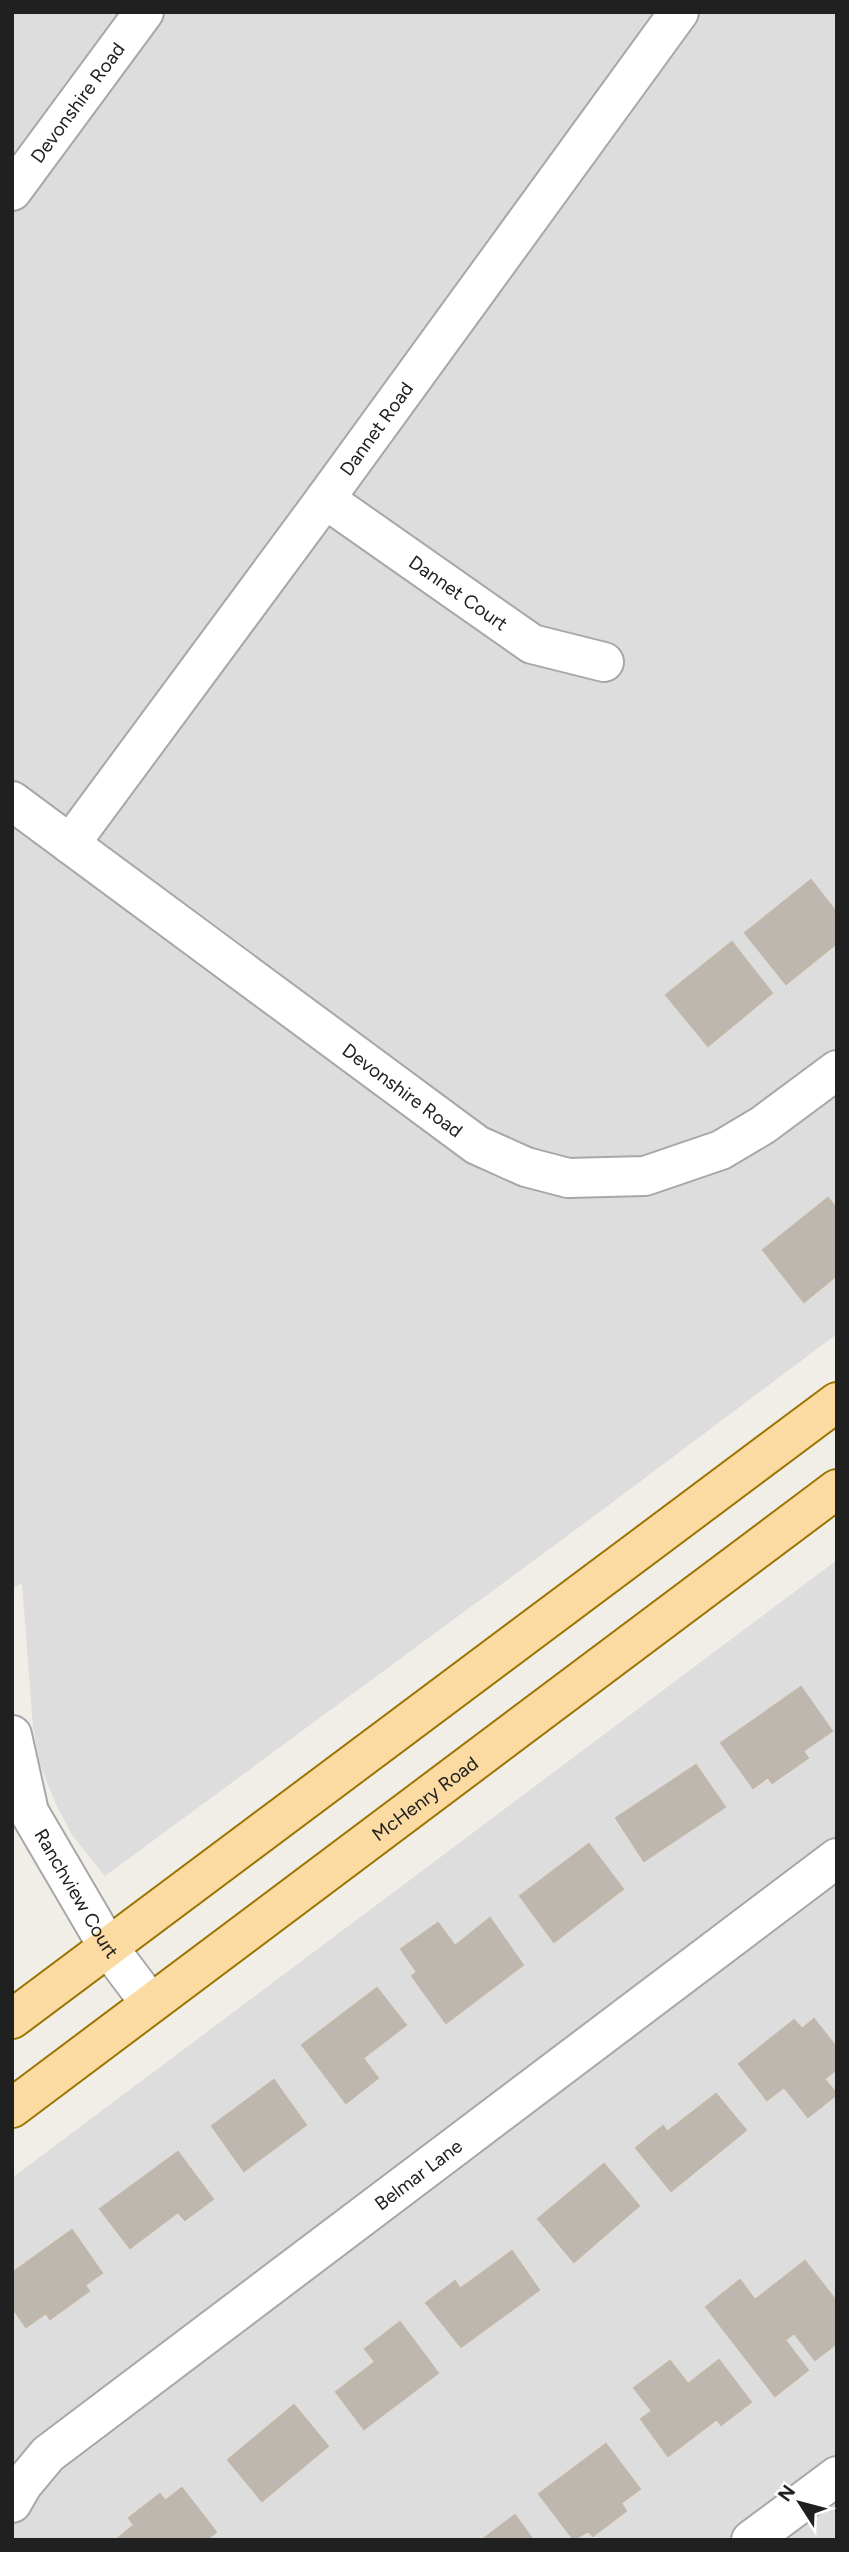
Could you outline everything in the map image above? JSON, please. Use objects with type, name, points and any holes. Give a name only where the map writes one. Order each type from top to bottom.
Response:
[{"type":"main road","points":[[12,2020],[837,1402]]},
{"type":"main road","name":"McHenry Road","points":[[12,2108],[837,1489]]},
{"type":"street","name":"Devonshire Road","points":[[12,191],[144,12]]},
{"type":"street","name":"Dannet Road","points":[[70,844],[679,12]]},
{"type":"street","name":"Dannet Court","points":[[325,499],[532,644],[604,662]]},
{"type":"street","name":"Devonshire Road","points":[[12,801],[477,1145],[526,1167],[568,1178],[645,1176],[722,1150],[763,1125],[837,1070]]},
{"type":"street","name":"Ranchview Court","points":[[12,1735],[29,1812],[108,1947],[150,2003]]},
{"type":"street","name":"Belmar Lane","points":[[12,2502],[48,2454],[837,1858]]},
{"type":"street","points":[[751,2540],[837,2476]]},
{"type":"shaded area","points":[[12,12],[837,12],[837,1334],[105,1876],[72,1835],[40,1764],[33,1728],[22,1583],[12,1589]]},
{"type":"shaded area","points":[[837,1560],[837,2540],[12,2540],[12,2178]]},
{"type":"building","points":[[811,880],[837,913],[837,943],[786,984],[745,933]]},
{"type":"building","points":[[732,942],[772,993],[708,1046],[666,995]]},
{"type":"building","points":[[828,1198],[837,1209],[837,1275],[804,1302],[763,1250]]},
{"type":"building","points":[[801,1687],[832,1731],[803,1751],[808,1758],[772,1783],[768,1777],[753,1788],[721,1743]]},
{"type":"building","points":[[696,1765],[725,1807],[644,1861],[616,1818]]},
{"type":"building","points":[[589,1844],[623,1889],[554,1942],[520,1896]]},
{"type":"building","points":[[490,1918],[523,1965],[446,2023],[412,1976],[417,1972],[401,1949],[438,1923],[455,1946]]},
{"type":"building","points":[[377,1988],[406,2025],[363,2058],[378,2078],[346,2103],[302,2045]]},
{"type":"building","points":[[814,2019],[837,2048],[837,2069],[824,2079],[837,2094],[808,2117],[784,2087],[767,2100],[739,2064],[794,2020],[802,2029]]},
{"type":"building","points":[[274,2080],[306,2125],[244,2171],[212,2126]]},
{"type":"building","points":[[716,2094],[746,2130],[671,2191],[636,2148],[663,2126],[667,2132]]},
{"type":"building","points":[[178,2152],[213,2199],[185,2220],[178,2212],[130,2248],[100,2209]]},
{"type":"building","points":[[604,2164],[639,2206],[574,2262],[538,2219]]},
{"type":"building","points":[[72,2230],[102,2273],[85,2285],[89,2291],[50,2319],[46,2313],[26,2327],[12,2307],[12,2273]]},
{"type":"building","points":[[512,2251],[539,2290],[461,2347],[426,2303],[455,2281],[460,2289]]},
{"type":"building","points":[[805,2261],[837,2302],[837,2343],[815,2360],[794,2333],[785,2340],[808,2370],[775,2396],[706,2307],[740,2280],[755,2300]]},
{"type":"building","points":[[400,2322],[438,2373],[364,2429],[336,2392],[375,2362],[365,2349]]},
{"type":"building","points":[[719,2360],[751,2402],[721,2425],[717,2419],[668,2456],[641,2419],[652,2411],[634,2388],[670,2361],[688,2384]]},
{"type":"building","points":[[294,2405],[328,2446],[262,2501],[228,2460]]},
{"type":"building","points":[[606,2444],[640,2489],[621,2503],[626,2511],[593,2536],[588,2531],[574,2540],[539,2494]]},
{"type":"building","points":[[182,2488],[216,2532],[206,2540],[116,2540],[134,2525],[129,2518],[160,2494],[165,2501]]},
{"type":"building","points":[[515,2515],[533,2540],[482,2540]]}]
